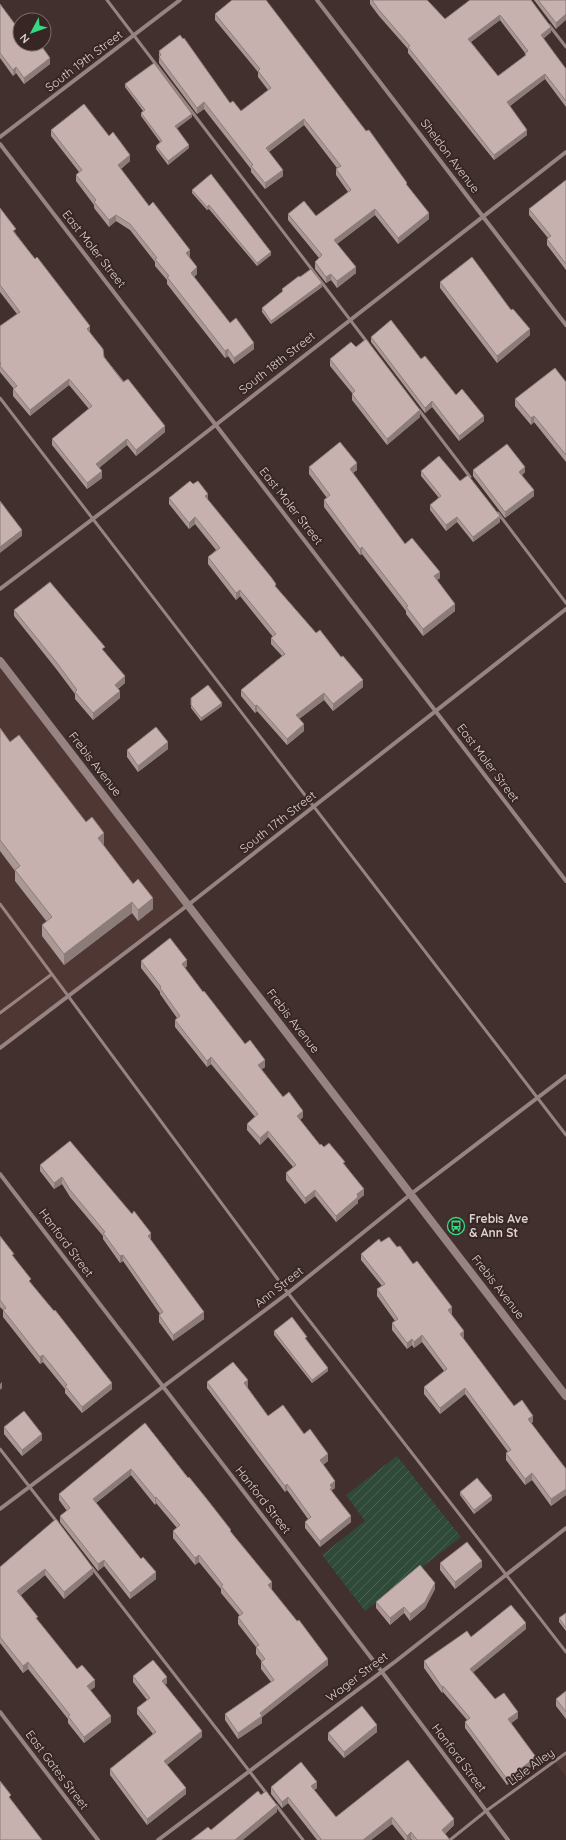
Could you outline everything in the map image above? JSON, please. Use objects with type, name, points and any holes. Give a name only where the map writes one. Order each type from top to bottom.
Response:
[{"type":"main road","name":"Frebis Avenue","points":[[0,661],[566,1396]]},
{"type":"street","name":"South 19th Street","points":[[0,137],[180,0]]},
{"type":"street","name":"Sheldon Avenue","points":[[317,0],[566,325]]},
{"type":"street","name":"East Moler Street","points":[[0,144],[566,881]]},
{"type":"street","name":"South 18th Street","points":[[0,589],[94,518],[566,152]]},
{"type":"street","name":"South 17th Street","points":[[0,1048],[188,905],[566,609]]},
{"type":"street","name":"Ann Street","points":[[0,1509],[288,1293],[411,1194],[566,1076]]},
{"type":"street","name":"Hanford Street","points":[[0,1174],[382,1672],[508,1840]]},
{"type":"street","name":"Wager Street","points":[[158,1840],[382,1672],[566,1528]]},
{"type":"street","name":"East Gates Street","points":[[0,1712],[98,1840]]},
{"type":"lane","points":[[107,0],[369,345]]},
{"type":"lane","points":[[548,23],[566,47]]},
{"type":"lane","points":[[0,398],[94,518],[566,1135]]},
{"type":"lane","points":[[417,408],[474,483]]},
{"type":"lane","points":[[494,508],[566,602]]},
{"type":"lane","points":[[0,904],[288,1293],[566,1652]]},
{"type":"lane","points":[[0,1013],[52,974]]},
{"type":"lane","points":[[0,1449],[58,1524]]},
{"type":"lane","points":[[88,1562],[268,1796]]},
{"type":"lane","name":"Lisle Alley","points":[[450,1840],[486,1811],[566,1753]]},
{"type":"lane","points":[[273,1802],[303,1840]]},
{"type":"shaded area","points":[[0,659],[188,907],[0,1049]]},
{"type":"shaded area","points":[[566,1751],[566,1777],[554,1761]]},
{"type":"green space","points":[[397,1456],[461,1537],[365,1611],[322,1555],[365,1521],[346,1495]]},
{"type":"building","points":[[232,0],[266,0],[366,131],[369,130],[407,183],[406,184],[429,213],[398,238],[375,209],[334,240],[356,267],[337,281],[331,274],[326,277],[315,262],[322,255],[288,214],[304,201],[316,216],[351,190],[336,169],[341,166],[304,119],[266,148],[283,170],[265,183],[251,166],[253,165],[204,102],[197,108],[159,57],[161,55],[159,51],[180,35],[183,39],[184,38],[230,103],[233,101],[241,111],[271,88],[258,71],[260,69],[215,14]]},
{"type":"building","points":[[372,0],[427,0],[445,19],[470,0],[531,0],[551,27],[541,35],[566,69],[566,101],[545,74],[507,102],[527,130],[494,155],[408,47],[410,46]],"holes":[[[500,15],[528,51],[525,53],[526,55],[498,76],[468,39]]]},
{"type":"building","points":[[538,0],[566,0],[566,14],[556,23]]},
{"type":"building","points":[[0,4],[12,20],[12,52],[46,52],[50,58],[24,78],[16,67],[13,70],[0,53]]},
{"type":"building","points":[[154,63],[192,114],[175,126],[189,145],[168,161],[156,146],[162,141],[141,113],[145,110],[125,84]]},
{"type":"building","points":[[84,104],[109,136],[113,132],[130,155],[118,165],[149,206],[153,202],[190,250],[186,253],[197,267],[191,273],[230,323],[236,318],[254,343],[234,358],[228,349],[225,351],[167,277],[169,276],[155,259],[157,258],[130,224],[116,215],[109,220],[94,202],[96,200],[76,175],[82,170],[51,130]]},
{"type":"building","points":[[211,174],[271,252],[257,263],[209,205],[207,207],[192,190]]},
{"type":"building","points":[[566,180],[566,264],[547,239],[551,236],[529,209]]},
{"type":"building","points":[[0,208],[16,229],[13,231],[35,259],[37,257],[90,326],[87,329],[103,349],[104,357],[123,382],[128,379],[165,426],[136,450],[127,439],[96,464],[102,471],[87,483],[52,439],[92,406],[69,379],[30,410],[13,389],[17,386],[0,366],[0,326],[20,312],[0,285]]},
{"type":"building","points":[[472,257],[511,310],[513,309],[530,329],[497,356],[440,282]]},
{"type":"building","points":[[311,269],[322,283],[271,321],[262,308],[283,291],[282,289]]},
{"type":"building","points":[[391,320],[421,359],[425,356],[456,395],[462,389],[484,416],[459,436],[432,401],[425,408],[371,337]]},
{"type":"building","points":[[366,339],[420,410],[387,439],[352,394],[355,391],[330,359],[351,342],[356,347]]},
{"type":"building","points":[[555,368],[566,382],[566,455],[534,416],[531,418],[515,399]]},
{"type":"building","points":[[340,442],[357,463],[350,469],[405,544],[412,538],[440,572],[434,576],[455,604],[423,629],[406,607],[408,606],[362,547],[360,549],[324,500],[330,495],[309,467]]},
{"type":"building","points":[[507,444],[525,467],[519,472],[534,490],[505,512],[473,470]]},
{"type":"building","points":[[439,456],[460,481],[468,475],[500,516],[473,537],[457,517],[446,525],[430,505],[441,496],[421,471]]},
{"type":"building","points":[[190,481],[193,484],[198,481],[208,494],[205,496],[271,577],[276,584],[275,586],[316,633],[320,630],[341,657],[343,656],[363,680],[333,704],[324,693],[296,715],[304,724],[287,739],[257,705],[255,706],[241,690],[285,654],[271,638],[276,634],[240,590],[236,593],[208,557],[220,548],[195,517],[189,523],[169,498]]},
{"type":"building","points":[[0,501],[22,530],[0,547]]},
{"type":"building","points":[[50,582],[105,647],[102,649],[125,676],[115,685],[120,691],[93,713],[75,692],[77,690],[57,663],[14,610]]},
{"type":"building","points":[[208,685],[222,703],[201,718],[191,705],[191,698]]},
{"type":"building","points":[[156,727],[168,742],[138,766],[127,750]]},
{"type":"building","points":[[0,728],[10,742],[19,735],[86,822],[92,817],[104,833],[98,838],[133,884],[138,879],[153,898],[138,910],[132,902],[64,954],[42,925],[52,917],[15,870],[20,866],[0,840]]},
{"type":"building","points":[[170,938],[187,960],[182,964],[203,992],[204,991],[245,1044],[250,1040],[265,1060],[258,1065],[283,1097],[289,1092],[303,1111],[297,1116],[320,1145],[321,1144],[324,1147],[329,1143],[345,1162],[343,1163],[364,1189],[357,1194],[358,1197],[336,1216],[315,1190],[305,1198],[286,1173],[296,1165],[268,1131],[260,1138],[247,1124],[258,1114],[211,1057],[207,1061],[175,1020],[180,1016],[160,988],[161,987],[141,961]]},
{"type":"building","points":[[70,1141],[132,1214],[134,1211],[151,1233],[148,1236],[204,1312],[173,1335],[159,1315],[163,1312],[123,1255],[120,1256],[103,1233],[105,1232],[70,1190],[62,1177],[54,1183],[40,1165]]},
{"type":"building","points":[[0,1236],[14,1254],[12,1255],[31,1279],[29,1281],[54,1311],[55,1310],[112,1383],[82,1407],[65,1386],[67,1385],[43,1355],[40,1357],[3,1310],[6,1308],[0,1300]]},
{"type":"building","points":[[389,1237],[397,1247],[400,1246],[413,1264],[417,1261],[452,1307],[448,1310],[464,1331],[460,1334],[514,1406],[522,1400],[533,1416],[528,1419],[566,1469],[566,1489],[551,1499],[532,1473],[525,1479],[506,1453],[511,1450],[465,1388],[440,1408],[424,1387],[447,1369],[422,1335],[414,1342],[412,1339],[407,1343],[392,1323],[398,1319],[377,1289],[385,1284],[361,1254],[379,1239],[381,1242]]},
{"type":"building","points":[[292,1317],[307,1337],[305,1338],[328,1368],[312,1380],[274,1331]]},
{"type":"building","points":[[233,1362],[248,1380],[244,1383],[268,1416],[283,1405],[304,1434],[310,1429],[328,1454],[320,1460],[335,1481],[330,1485],[332,1488],[330,1489],[351,1516],[320,1541],[305,1522],[311,1517],[287,1484],[285,1486],[207,1382]]},
{"type":"building","points":[[24,1411],[42,1434],[22,1450],[4,1427]]},
{"type":"building","points":[[145,1423],[272,1582],[268,1585],[297,1621],[299,1620],[328,1659],[260,1713],[262,1716],[238,1733],[225,1714],[274,1680],[261,1662],[265,1659],[256,1647],[259,1645],[238,1617],[243,1613],[221,1586],[223,1585],[199,1555],[195,1558],[173,1531],[180,1525],[131,1469],[93,1499],[141,1559],[143,1557],[156,1572],[130,1593],[104,1560],[98,1564],[60,1516],[70,1508],[59,1494]]},
{"type":"building","points":[[477,1478],[492,1496],[474,1510],[460,1492]]},
{"type":"building","points":[[56,1519],[93,1568],[64,1592],[45,1569],[17,1591],[38,1617],[36,1618],[77,1669],[82,1665],[95,1680],[87,1686],[111,1716],[84,1737],[68,1716],[70,1715],[28,1662],[23,1666],[0,1637],[0,1567]]},
{"type":"building","points":[[467,1542],[482,1561],[455,1582],[440,1563]]},
{"type":"building","points":[[420,1565],[435,1583],[425,1602],[410,1614],[404,1607],[390,1618],[376,1602]]},
{"type":"building","points":[[511,1605],[526,1623],[470,1669],[495,1699],[504,1693],[518,1712],[508,1719],[536,1757],[507,1779],[465,1722],[470,1718],[443,1686],[442,1687],[424,1661],[467,1631],[471,1637]]},
{"type":"building","points":[[566,1613],[566,1628],[559,1618]]},
{"type":"building","points":[[153,1660],[167,1677],[162,1681],[202,1731],[164,1761],[186,1788],[147,1819],[110,1769],[156,1732],[137,1708],[150,1698],[133,1676]]},
{"type":"building","points":[[566,1691],[566,1712],[556,1699]]},
{"type":"building","points":[[362,1706],[377,1725],[344,1752],[328,1733]]},
{"type":"building","points":[[408,1760],[454,1819],[442,1830],[450,1840],[417,1840],[411,1832],[407,1836],[392,1817],[363,1840],[320,1840],[321,1839],[288,1797],[282,1802],[271,1787],[301,1762],[317,1782],[311,1786],[336,1817]]},
{"type":"building","points":[[0,1781],[11,1795],[9,1797],[42,1840],[0,1840]]},
{"type":"building","points":[[258,1791],[261,1795],[266,1791],[277,1805],[235,1840],[191,1840],[208,1827],[211,1830]]},
{"type":"place","name":"Frebis Ave & Ann St","points":[[456,1226]]}]
